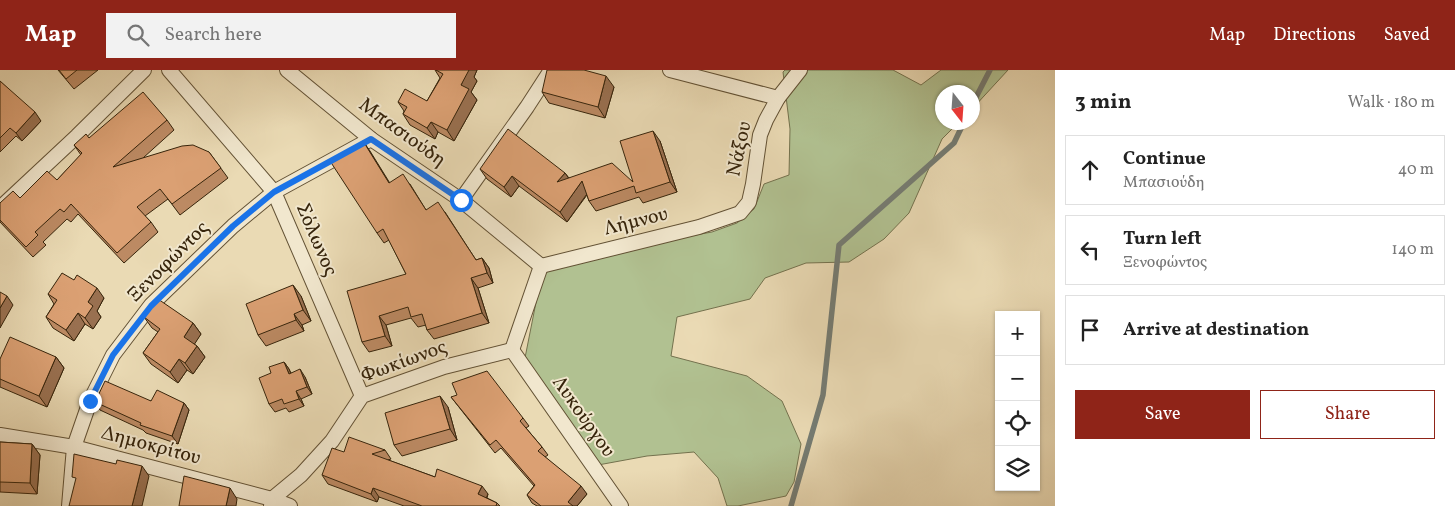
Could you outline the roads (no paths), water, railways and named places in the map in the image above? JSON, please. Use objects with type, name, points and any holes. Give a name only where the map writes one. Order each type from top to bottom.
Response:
[{"type":"street","points":[[0,208],[144,70]]},
{"type":"street","name":"Σόλωνος","points":[[169,70],[274,192],[362,396]]},
{"type":"street","name":"Μπασιούδη","points":[[287,70],[371,139],[461,200],[541,266]]},
{"type":"street","points":[[461,200],[527,108],[551,70]]},
{"type":"street","points":[[670,70],[778,98]]},
{"type":"street","name":"Νάξου","points":[[740,213],[749,202],[760,134],[778,98],[800,70]]},
{"type":"street","name":"Ξενοφώντος","points":[[68,506],[74,447],[90,401],[113,355],[151,306],[233,226],[274,192],[371,139]]},
{"type":"street","name":"Λήμνου","points":[[541,266],[699,227],[740,213]]},
{"type":"street","points":[[512,350],[541,266]]},
{"type":"street","name":"Φωκίωνος","points":[[272,502],[302,475],[332,441],[362,396],[444,367],[512,350]]},
{"type":"street","name":"Λυκούργου","points":[[512,350],[621,506]]},
{"type":"street","name":"Δημοκρίτου","points":[[0,435],[74,447],[290,506]]},
{"type":"waterway","points":[[980,89],[990,70]]},
{"type":"waterway","points":[[791,506],[823,395],[839,245],[954,143],[960,130]]}]
